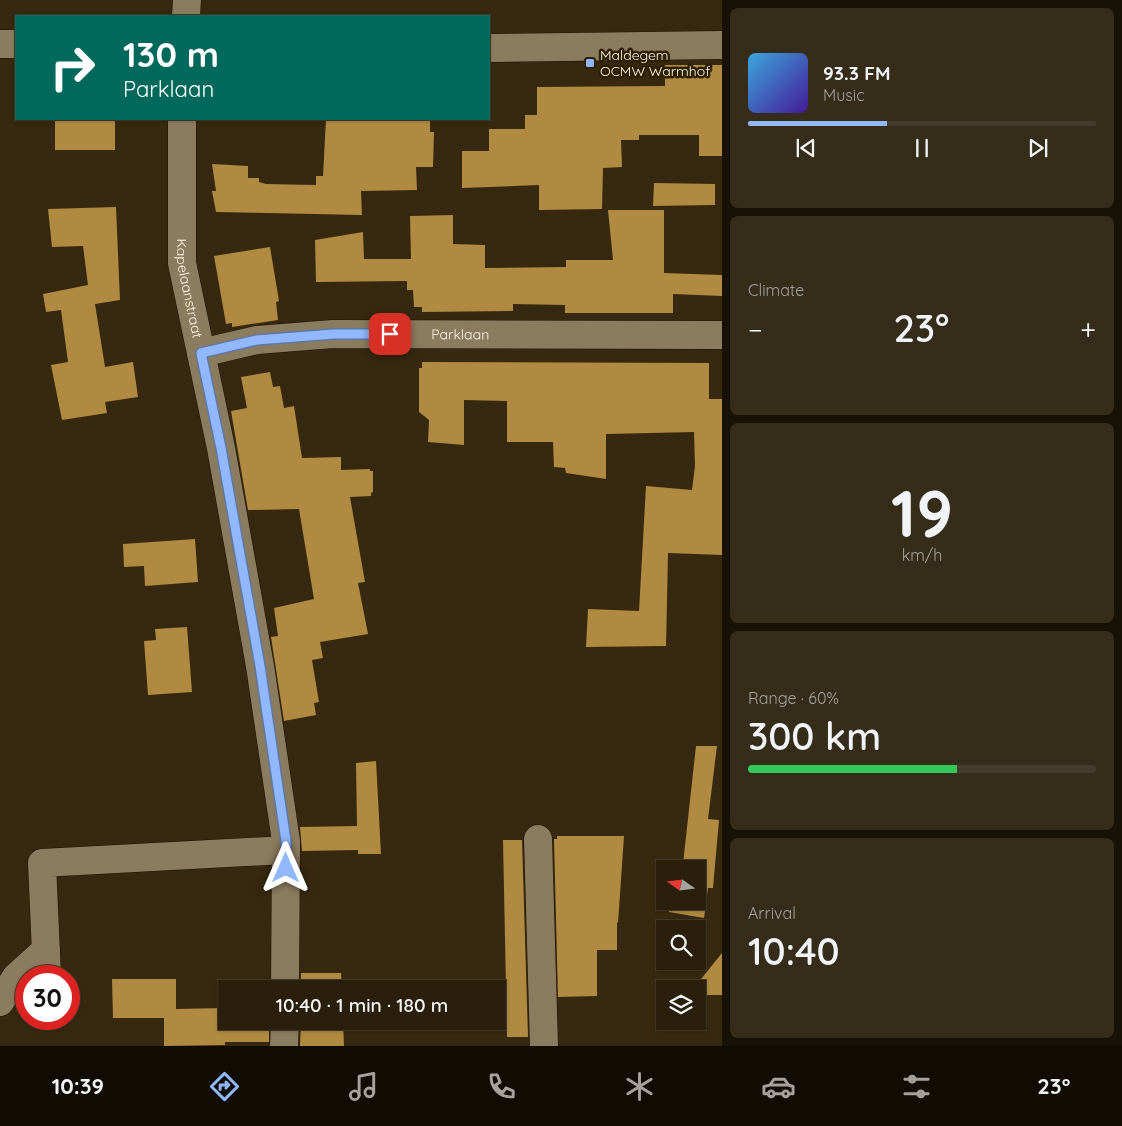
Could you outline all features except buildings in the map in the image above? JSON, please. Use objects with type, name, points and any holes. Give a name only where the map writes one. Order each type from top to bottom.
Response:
[{"type":"street","points":[[186,15],[187,0]]},
{"type":"street","points":[[0,44],[15,44]]},
{"type":"street","points":[[490,48],[722,45]]},
{"type":"street","name":"Kapelaanstraat","points":[[182,120],[182,263],[221,448],[260,666],[286,850],[285,980]]},
{"type":"street","name":"Parklaan","points":[[201,353],[257,340],[334,334],[722,335]]},
{"type":"street","points":[[538,839],[544,1046]]},
{"type":"street","points":[[0,1002],[16,977],[46,963],[42,863],[286,850]]},
{"type":"street","points":[[284,1030],[284,1046]]},
{"type":"place","name":"Maldegem OCMW Warmhof","points":[[590,63]]},
{"type":"route","points":[[286,868],[286,841],[260,666],[221,448],[201,353],[257,340],[334,334],[390,334]]}]
